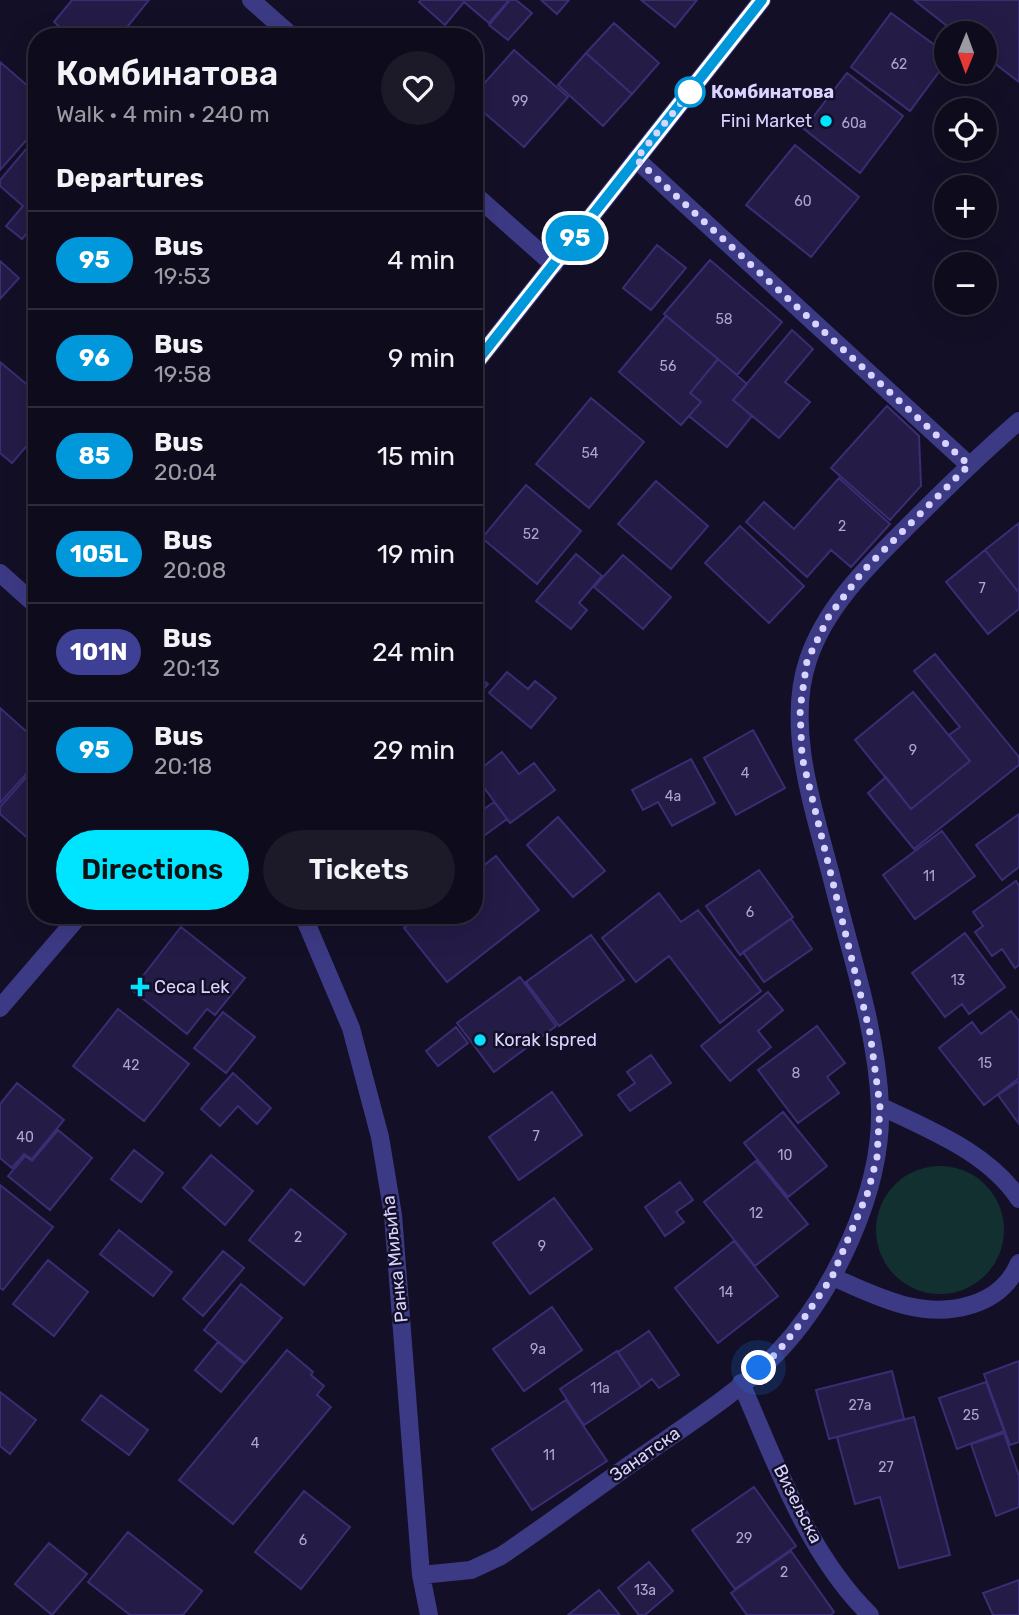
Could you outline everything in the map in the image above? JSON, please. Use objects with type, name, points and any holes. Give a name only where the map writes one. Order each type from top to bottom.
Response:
[{"type":"street","points":[[251,0],[283,28]]},
{"type":"street","points":[[483,354],[762,0]]},
{"type":"street","points":[[636,159],[969,465]]},
{"type":"street","points":[[483,202],[554,265]]},
{"type":"street","name":"Занатска","points":[[421,1575],[471,1570],[500,1556],[741,1383],[777,1353],[832,1277],[868,1192],[877,1157],[880,1106],[870,1033],[802,757],[800,709],[807,661],[829,616],[864,570],[969,465],[1019,421]]},
{"type":"street","points":[[0,573],[28,598]]},
{"type":"street","points":[[0,1008],[72,924]]},
{"type":"street","name":"Ранка Миљића","points":[[307,924],[351,1028],[380,1137],[394,1229],[421,1575],[429,1615]]},
{"type":"street","points":[[880,1106],[978,1158],[995,1170],[1019,1199]]},
{"type":"street","points":[[832,1277],[907,1306],[942,1311],[976,1304],[1000,1291],[1019,1263]]},
{"type":"street","name":"Визељска","points":[[741,1383],[800,1515],[855,1601],[870,1615]]},
{"type":"green space","points":[[940,1166],[964,1171],[985,1185],[999,1206],[1004,1230],[999,1254],[985,1275],[964,1289],[940,1294],[916,1289],[895,1275],[881,1254],[876,1230],[881,1206],[895,1185],[916,1171]]},
{"type":"building","points":[[72,0],[149,0],[126,28],[61,28],[54,22]]},
{"type":"building","points":[[509,0],[489,23],[464,2],[445,25],[419,2]]},
{"type":"building","points":[[510,0],[516,0],[532,13],[508,40],[489,25]]},
{"type":"building","points":[[541,0],[569,0],[557,14]]},
{"type":"building","points":[[641,0],[697,0],[675,27]]},
{"type":"building","points":[[914,0],[1019,0],[1019,82],[998,66],[998,21],[941,21]]},
{"type":"building","points":[[891,13],[934,44],[934,79],[910,111],[851,67]]},
{"type":"building","points":[[614,23],[659,63],[632,94],[586,53]]},
{"type":"building","points":[[514,50],[568,97],[524,147],[483,112],[483,85]]},
{"type":"building","points":[[586,53],[632,94],[603,126],[558,85]]},
{"type":"building","points":[[0,62],[28,86],[28,138],[0,170]]},
{"type":"building","points":[[847,73],[903,116],[860,173],[804,129]]},
{"type":"building","points":[[795,145],[859,197],[811,257],[746,205]]},
{"type":"building","points":[[28,147],[28,232],[22,239],[6,226],[23,206],[0,186],[0,180]]},
{"type":"building","points":[[657,245],[686,268],[651,310],[623,288]]},
{"type":"building","points":[[710,260],[782,322],[737,375],[664,314]]},
{"type":"building","points":[[0,261],[19,278],[0,299]]},
{"type":"building","points":[[666,316],[718,359],[690,393],[701,402],[681,425],[619,372]]},
{"type":"building","points":[[792,330],[813,349],[785,382],[810,402],[779,438],[733,400]]},
{"type":"building","points":[[718,359],[747,384],[733,400],[752,416],[727,447],[689,416],[701,402],[690,393]]},
{"type":"building","points":[[0,362],[28,385],[28,444],[12,463],[0,453]]},
{"type":"building","points":[[591,398],[644,442],[589,508],[536,464]]},
{"type":"building","points":[[887,406],[919,436],[921,486],[890,520],[831,468]]},
{"type":"building","points":[[839,478],[890,524],[851,567],[831,550],[807,577],[746,522],[764,502],[794,529]]},
{"type":"building","points":[[656,481],[708,526],[671,569],[618,524]]},
{"type":"building","points":[[526,485],[581,531],[537,584],[483,537]]},
{"type":"building","points":[[1019,523],[1019,593],[985,550]]},
{"type":"building","points":[[740,526],[804,586],[769,623],[705,563]]},
{"type":"building","points":[[985,550],[1019,593],[1019,609],[988,634],[946,582]]},
{"type":"building","points":[[576,554],[602,576],[579,603],[587,610],[571,629],[536,601]]},
{"type":"building","points":[[623,555],[671,597],[643,629],[594,587]]},
{"type":"building","points":[[935,654],[1019,757],[1019,765],[914,849],[868,793],[886,777],[911,809],[970,761],[949,735],[960,727],[914,671]]},
{"type":"building","points":[[507,672],[528,689],[535,681],[556,698],[531,728],[489,693]]},
{"type":"building","points":[[913,692],[970,761],[911,809],[855,740]]},
{"type":"building","points":[[0,708],[28,733],[28,772],[0,803]]},
{"type":"building","points":[[753,730],[785,788],[736,815],[704,758]]},
{"type":"building","points":[[502,752],[519,774],[534,763],[555,790],[510,823],[483,786],[483,767]]},
{"type":"building","points":[[691,759],[715,803],[672,826],[658,802],[643,810],[632,790]]},
{"type":"building","points":[[28,775],[28,838],[0,814],[0,807]]},
{"type":"building","points":[[494,802],[507,819],[483,836],[483,810]]},
{"type":"building","points":[[1019,814],[1019,867],[1002,880],[976,845]]},
{"type":"building","points":[[558,817],[605,871],[573,897],[527,845]]},
{"type":"building","points":[[942,831],[975,876],[915,919],[883,875]]},
{"type":"building","points":[[496,856],[539,910],[447,982],[404,928],[409,924],[483,924],[483,866]]},
{"type":"building","points":[[759,870],[793,917],[740,955],[706,906]]},
{"type":"building","points":[[1016,881],[1019,886],[1019,965],[1015,968],[1002,949],[992,956],[975,932],[983,926],[973,912]]},
{"type":"building","points":[[659,893],[681,922],[698,910],[761,991],[720,1023],[669,956],[636,982],[602,938]]},
{"type":"building","points":[[791,919],[812,949],[764,982],[743,952]]},
{"type":"building","points":[[181,927],[245,978],[215,1015],[207,1009],[187,1034],[132,990]]},
{"type":"building","points":[[965,933],[1005,987],[969,1014],[962,1004],[945,1017],[912,973]]},
{"type":"building","points":[[591,935],[624,980],[559,1026],[526,982]]},
{"type":"building","points":[[520,977],[556,1026],[494,1072],[457,1023]]},
{"type":"building","points":[[768,992],[783,1010],[758,1031],[771,1047],[730,1081],[701,1046]]},
{"type":"building","points":[[118,1009],[189,1064],[144,1121],[73,1066]]},
{"type":"building","points":[[1011,1011],[1019,1021],[1019,1078],[984,1105],[939,1048],[972,1022],[981,1034]]},
{"type":"building","points":[[223,1012],[255,1037],[226,1073],[194,1048]]},
{"type":"building","points":[[817,1026],[845,1063],[827,1077],[839,1093],[798,1123],[758,1070]]},
{"type":"building","points":[[456,1027],[468,1043],[438,1066],[426,1051]]},
{"type":"building","points":[[651,1055],[671,1083],[630,1111],[618,1095],[635,1083],[627,1072]]},
{"type":"building","points":[[233,1073],[271,1108],[257,1124],[238,1106],[220,1126],[201,1109]]},
{"type":"building","points":[[1019,1081],[1019,1124],[998,1095]]},
{"type":"building","points":[[17,1083],[64,1120],[32,1159],[24,1154],[12,1168],[0,1158],[0,1104]]},
{"type":"building","points":[[552,1092],[582,1135],[519,1180],[489,1137]]},
{"type":"building","points":[[783,1112],[827,1166],[788,1197],[744,1143]]},
{"type":"building","points":[[58,1130],[92,1158],[50,1210],[8,1176],[25,1156],[32,1161]]},
{"type":"building","points":[[134,1150],[163,1173],[141,1202],[111,1179]]},
{"type":"building","points":[[211,1155],[253,1191],[225,1225],[183,1188]]},
{"type":"building","points":[[756,1161],[808,1224],[755,1266],[704,1202]]},
{"type":"building","points":[[680,1182],[693,1200],[676,1212],[684,1222],[665,1236],[645,1207]]},
{"type":"building","points":[[0,1185],[53,1227],[3,1290],[0,1288]]},
{"type":"building","points":[[291,1189],[346,1234],[304,1285],[249,1240]]},
{"type":"building","points":[[554,1198],[592,1249],[530,1294],[493,1243]]},
{"type":"building","points":[[119,1230],[172,1272],[153,1296],[100,1254]]},
{"type":"building","points":[[734,1241],[778,1296],[718,1343],[675,1288]]},
{"type":"building","points":[[223,1251],[244,1268],[203,1316],[183,1299]]},
{"type":"building","points":[[48,1260],[88,1292],[54,1336],[13,1304]]},
{"type":"building","points":[[241,1284],[282,1318],[245,1363],[204,1330]]},
{"type":"building","points":[[552,1307],[582,1350],[524,1391],[493,1349]]},
{"type":"building","points":[[649,1331],[679,1375],[659,1388],[652,1379],[641,1387],[618,1352]]},
{"type":"building","points":[[218,1342],[244,1364],[221,1392],[195,1370]]},
{"type":"building","points":[[287,1350],[313,1372],[311,1375],[324,1386],[317,1395],[331,1407],[233,1524],[179,1480]]},
{"type":"building","points":[[617,1351],[641,1387],[584,1425],[560,1389]]},
{"type":"building","points":[[1019,1361],[1019,1442],[1010,1445],[984,1374]]},
{"type":"building","points":[[892,1371],[904,1419],[829,1439],[816,1390]]},
{"type":"building","points":[[986,1382],[1004,1431],[957,1449],[939,1398]]},
{"type":"building","points":[[0,1392],[36,1420],[10,1454],[0,1446]]},
{"type":"building","points":[[101,1395],[148,1430],[129,1455],[82,1420]]},
{"type":"building","points":[[566,1400],[607,1461],[532,1510],[492,1449]]},
{"type":"building","points":[[914,1417],[950,1555],[899,1568],[880,1497],[855,1504],[837,1437]]},
{"type":"building","points":[[1004,1433],[1019,1476],[1019,1507],[996,1516],[971,1444]]},
{"type":"building","points":[[754,1487],[796,1546],[735,1589],[692,1530]]},
{"type":"building","points":[[304,1491],[350,1527],[301,1589],[255,1552]]},
{"type":"building","points":[[128,1532],[202,1591],[183,1615],[130,1615],[88,1582]]},
{"type":"building","points":[[49,1543],[87,1574],[52,1615],[15,1584]]},
{"type":"building","points":[[791,1551],[834,1612],[831,1615],[747,1615],[731,1593]]},
{"type":"building","points":[[649,1562],[673,1591],[645,1615],[639,1615],[618,1588]]},
{"type":"building","points":[[1019,1580],[1019,1615],[993,1615],[983,1593]]},
{"type":"building","points":[[599,1590],[620,1615],[568,1615]]},
{"type":"bus line","name":"95","points":[[483,354],[762,0]]},
{"type":"place","name":"Комбинатова","points":[[690,92]]},
{"type":"place","name":"Fini Market","points":[[826,121]]},
{"type":"place","name":"Ceca Lek","points":[[140,987]]},
{"type":"place","name":"Korak Ispred","points":[[480,1040]]},
{"type":"route","points":[[690,92],[697,83],[636,159],[969,465],[864,570],[829,616],[807,661],[800,709],[802,757],[870,1033],[880,1106],[877,1157],[868,1192],[832,1277],[777,1353],[759,1368]]}]
